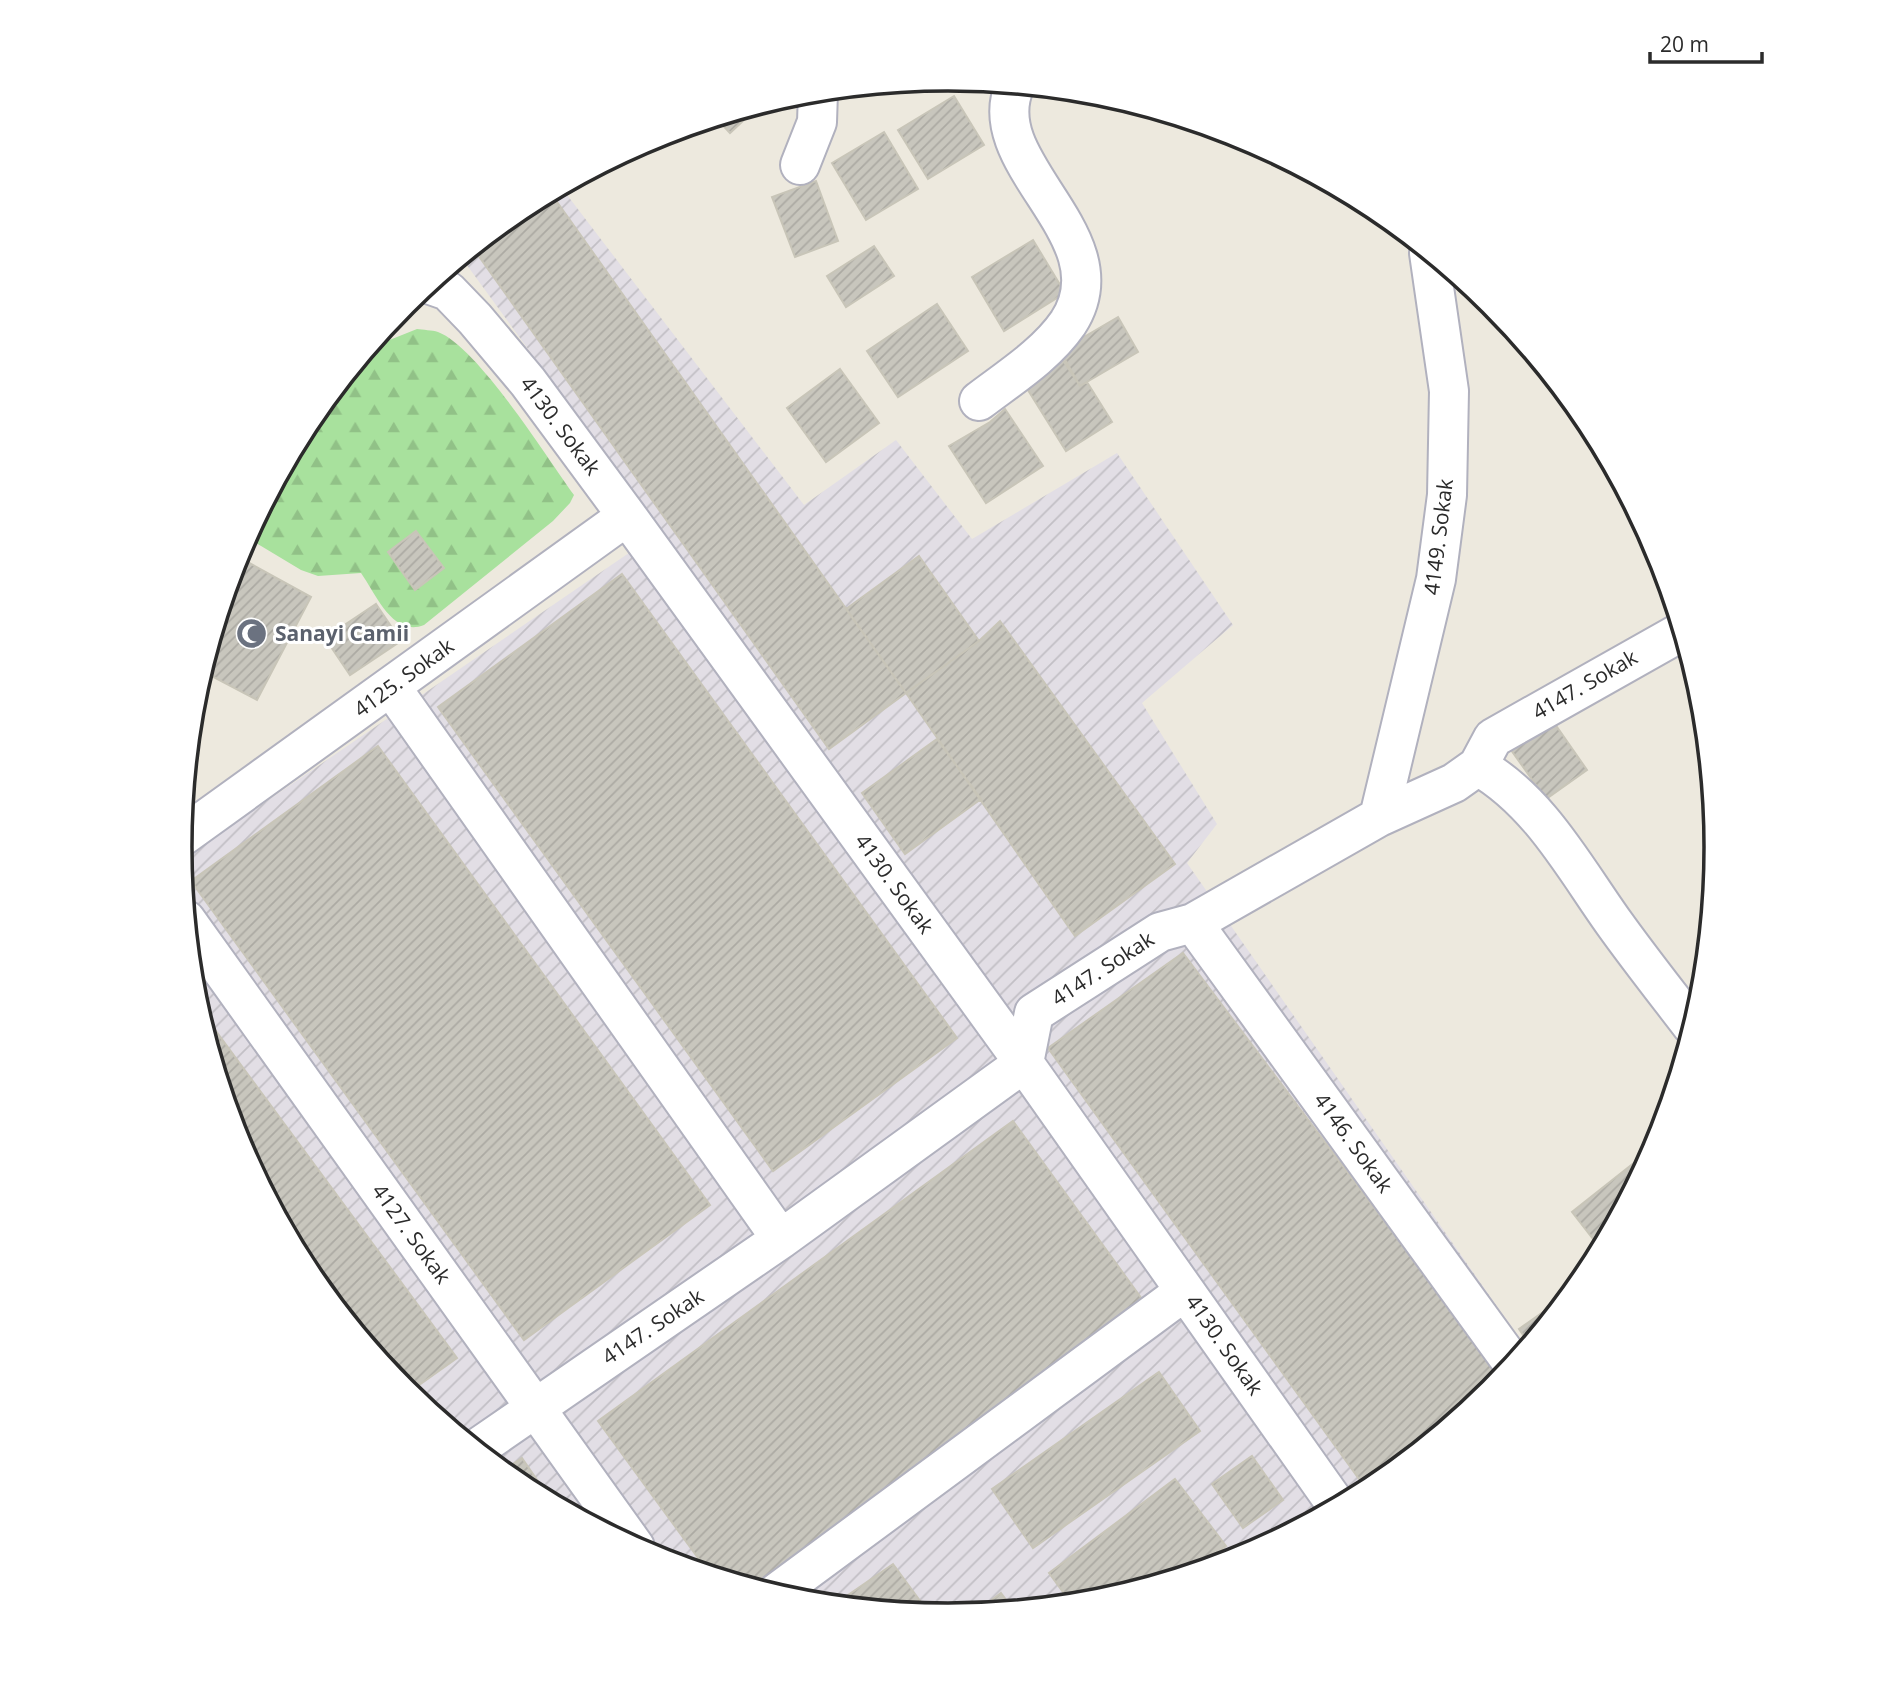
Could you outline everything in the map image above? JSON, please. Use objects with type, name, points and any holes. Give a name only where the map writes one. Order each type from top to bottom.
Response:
[{"type":"street","points":[[979,401],[1053,341],[1068,323],[1080,288],[1080,267],[1065,225],[1017,144],[1011,127],[1010,109],[1013,94]]},
{"type":"street","points":[[800,165],[817,122],[818,103]]},
{"type":"street","name":"4149. Sokak","points":[[1379,817],[1436,579],[1447,495],[1449,391],[1431,266]]},
{"type":"street","name":"4130. Sokak","points":[[439,288],[448,291],[475,319],[527,382],[627,516],[1024,1063],[1331,1498]]},
{"type":"street","name":"4125. Sokak","points":[[192,829],[627,516]]},
{"type":"street","name":"4147. Sokak","points":[[484,1445],[781,1239],[1024,1063],[1034,1013],[1160,932],[1193,923],[1379,817],[1454,783],[1478,766],[1493,738],[1673,636]]},
{"type":"street","points":[[391,687],[781,1239]]},
{"type":"street","points":[[1478,766],[1506,783],[1556,839],[1612,921],[1684,1016]]},
{"type":"street","name":"4146. Sokak","points":[[1193,923],[1507,1355]]},
{"type":"street","name":"4127. Sokak","points":[[197,934],[622,1529]]},
{"type":"street","points":[[787,1585],[1185,1291]]},
{"type":"shaded area","points":[[566,194],[804,505],[896,440],[972,539],[1117,453],[1233,625],[1142,703],[1217,824],[1187,863],[1520,1340],[1482,1382],[1408,1447],[1368,1476],[1282,1525],[1237,1545],[1191,1563],[1095,1588],[1046,1597],[948,1603],[849,1597],[800,1588],[704,1563],[658,1545],[569,1502],[527,1476],[487,1447],[413,1382],[379,1345],[319,1267],[269,1181],[249,1136],[217,1043],[206,994],[193,896],[192,852],[661,531],[466,264],[527,218]]},
{"type":"green space","points":[[417,329],[438,332],[454,342],[511,405],[574,495],[553,521],[424,625],[413,627],[403,625],[387,612],[361,573],[318,576],[301,570],[256,543],[293,469],[319,427],[386,341]]},
{"type":"building","points":[[954,96],[984,145],[928,179],[898,130]]},
{"type":"building","points":[[745,119],[730,133],[723,125]]},
{"type":"building","points":[[884,132],[918,189],[866,220],[832,163]]},
{"type":"building","points":[[816,181],[838,241],[795,257],[772,197]]},
{"type":"building","points":[[556,200],[906,693],[829,749],[478,255],[527,218]]},
{"type":"building","points":[[1033,240],[1065,293],[1004,331],[972,277]]},
{"type":"building","points":[[874,246],[894,276],[846,307],[827,276]]},
{"type":"building","points":[[937,304],[968,351],[898,397],[867,351]]},
{"type":"building","points":[[1118,317],[1138,352],[1080,386],[1060,351]]},
{"type":"building","points":[[1062,359],[1080,386],[1087,382],[1112,422],[1066,451],[1023,382]]},
{"type":"building","points":[[840,369],[879,423],[826,462],[787,408]]},
{"type":"building","points":[[1005,409],[1043,466],[986,503],[949,446],[990,422]]},
{"type":"building","points":[[416,531],[444,568],[415,590],[388,552]]},
{"type":"building","points":[[919,556],[979,641],[906,693],[846,609]]},
{"type":"building","name":"Sanayi Camii","points":[[248,562],[311,597],[257,700],[211,676],[217,651]]},
{"type":"building","points":[[622,574],[957,1038],[773,1171],[438,707]]},
{"type":"building","points":[[376,604],[401,641],[350,675],[325,638]]},
{"type":"building","points":[[1000,621],[1175,864],[1075,936],[906,693],[979,641]]},
{"type":"building","points":[[1548,714],[1587,770],[1546,799],[1506,743]]},
{"type":"building","points":[[937,739],[981,799],[905,854],[862,793]]},
{"type":"building","points":[[378,746],[710,1205],[524,1340],[193,880]]},
{"type":"building","points":[[1183,953],[1495,1368],[1408,1447],[1360,1481],[1048,1048]]},
{"type":"building","points":[[214,1028],[457,1358],[418,1386],[348,1307],[319,1267],[269,1181],[232,1090]]},
{"type":"building","points":[[1013,1121],[1147,1306],[767,1581],[701,1562],[598,1421]]},
{"type":"building","points":[[1634,1163],[1593,1239],[1572,1212]]},
{"type":"building","points":[[1543,1312],[1524,1336],[1519,1329]]},
{"type":"building","points":[[1159,1372],[1200,1431],[1033,1548],[992,1489]]},
{"type":"building","points":[[1252,1456],[1283,1500],[1243,1528],[1212,1484]]},
{"type":"building","points":[[522,1458],[540,1484],[527,1476],[512,1465]]},
{"type":"building","points":[[1175,1479],[1226,1546],[1217,1553],[1191,1563],[1143,1577],[1064,1594],[1049,1573]]},
{"type":"building","points":[[893,1564],[921,1602],[898,1601],[846,1596]]},
{"type":"building","points":[[1001,1593],[1006,1600],[997,1601],[990,1601]]},
{"type":"place","name":"Sanayi Camii","points":[[252,634]]}]
